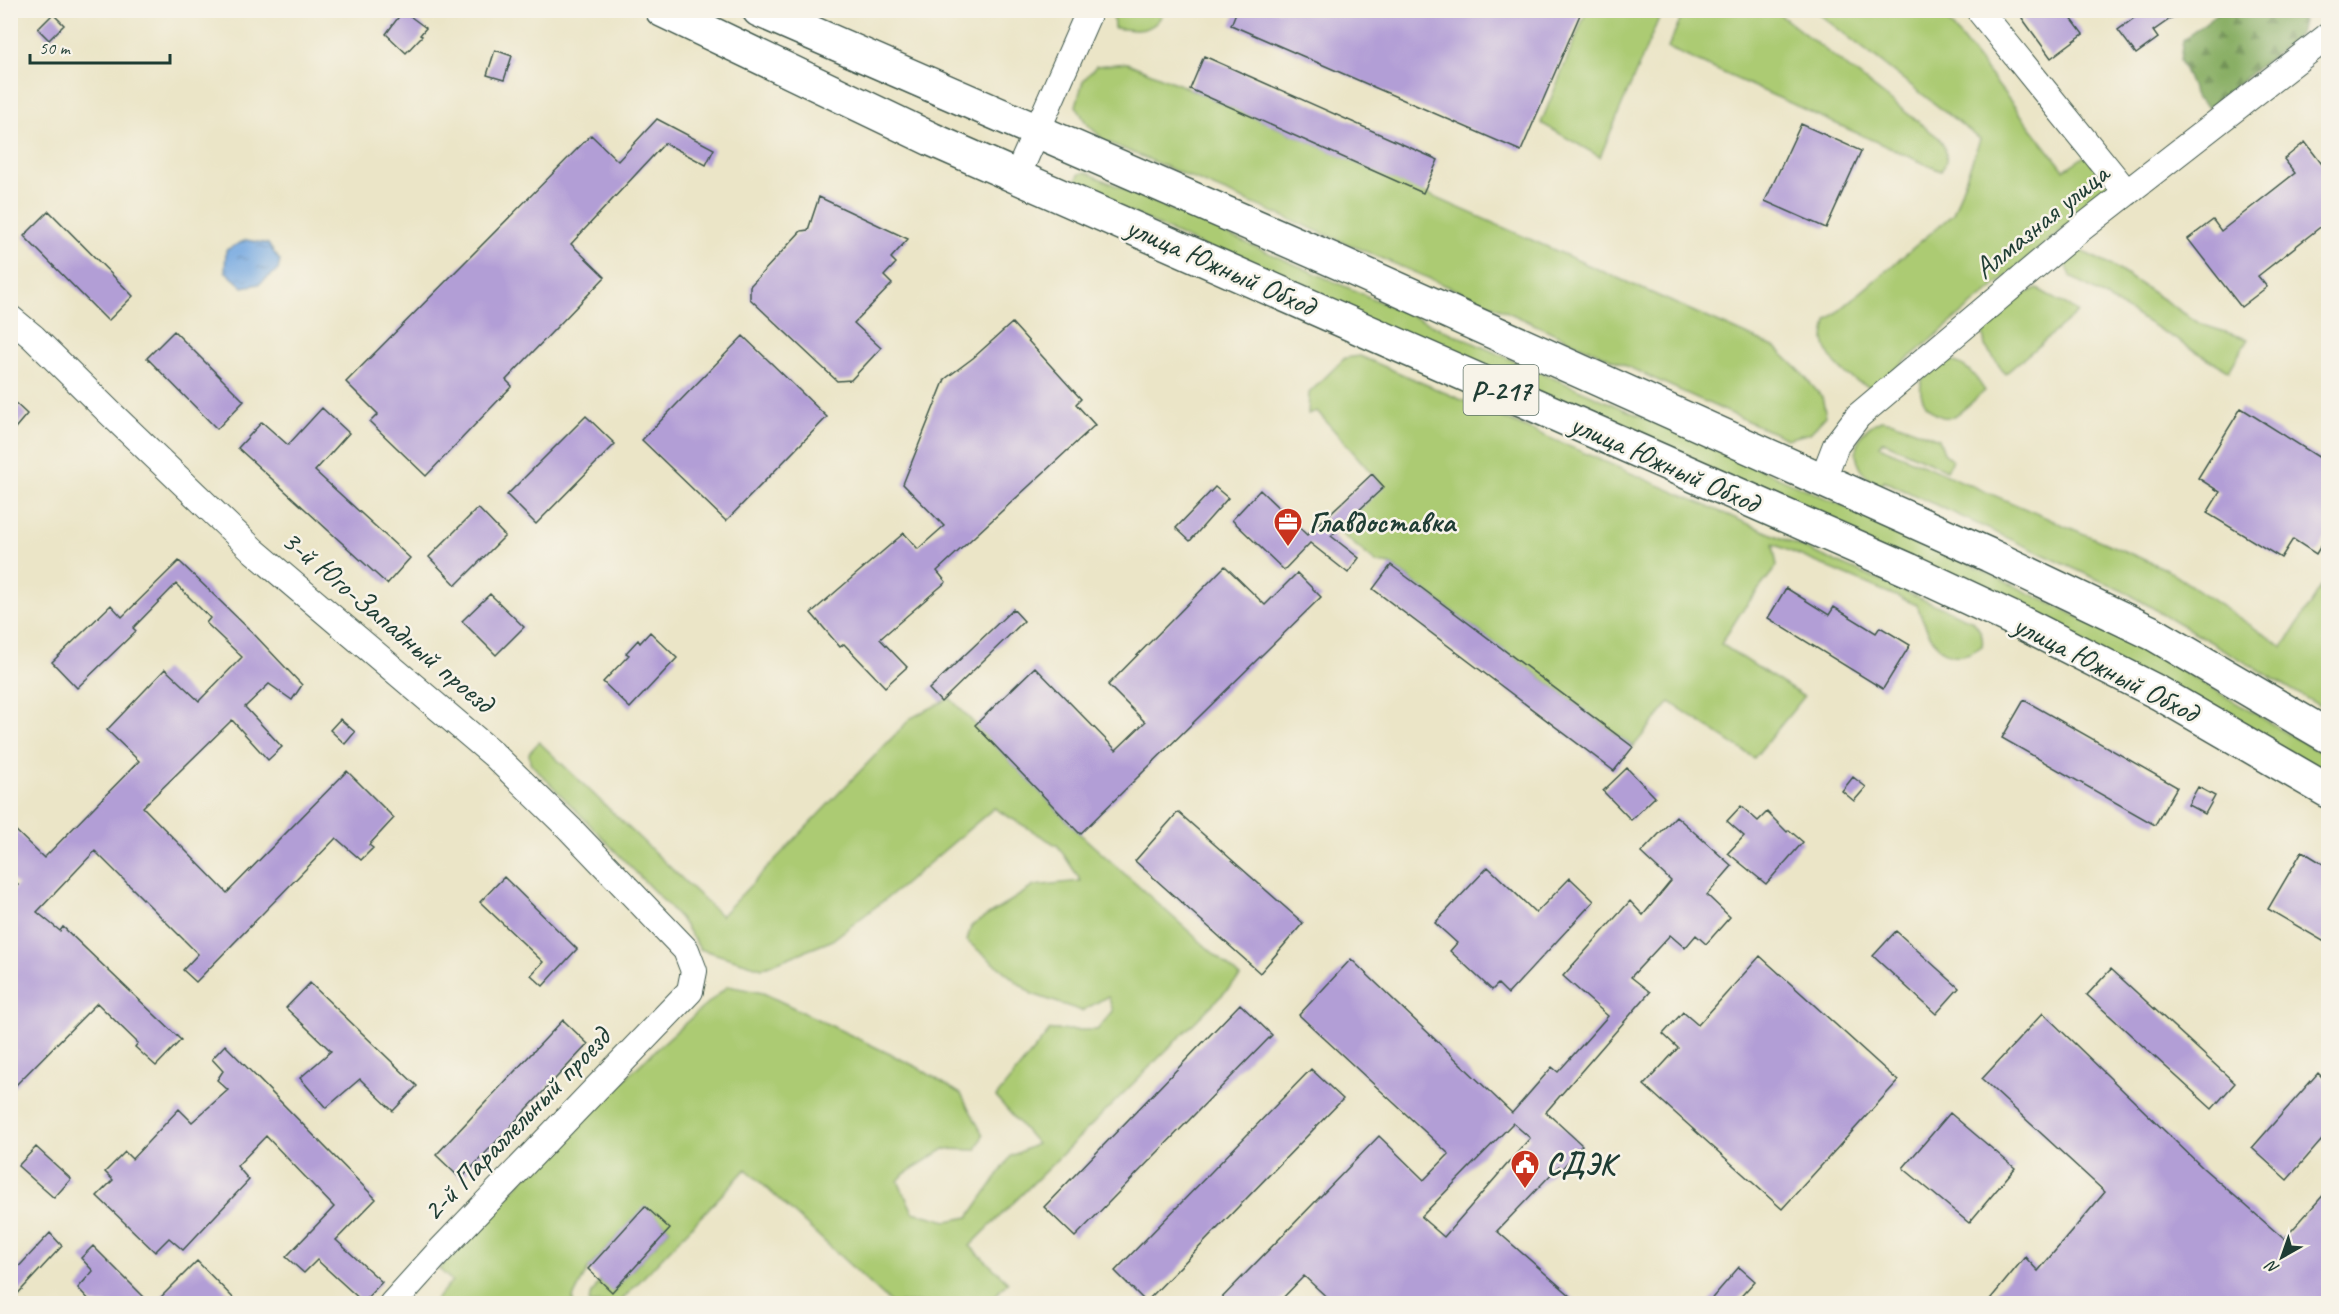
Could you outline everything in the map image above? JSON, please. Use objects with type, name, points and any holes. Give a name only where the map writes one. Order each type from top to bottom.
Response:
[{"type":"main road","name":"улица Южный Обход","points":[[662,10],[931,139],[1919,575],[2022,623],[2159,693],[2328,791]]},
{"type":"main road","name":"улица Южный Обход","points":[[759,10],[1351,267],[1989,555],[2154,634],[2328,736]]},
{"type":"street","points":[[1017,176],[1090,10]]},
{"type":"street","points":[[1979,10],[2127,193]]},
{"type":"street","name":"Алмазная улица","points":[[1822,481],[1836,445],[1858,416],[2037,265],[2328,36]]},
{"type":"street","name":"3-й Юго-Западный проезд","points":[[10,318],[33,337],[108,412],[254,550],[493,754],[570,829],[686,950],[694,971],[690,991]]},
{"type":"street","name":"2-й Параллельный проезд","points":[[392,1304],[446,1244],[690,991]]},
{"type":"green space","points":[[1113,10],[1164,11],[1155,24],[1143,29],[1129,30],[1114,28]]},
{"type":"green space","points":[[1587,10],[1662,11],[1600,157],[1541,123]]},
{"type":"green space","points":[[1684,11],[1775,11],[1939,138],[1946,154],[1946,162],[1941,171],[1668,48]]},
{"type":"green space","points":[[1815,11],[1940,11],[2064,170],[2088,154],[2108,180],[2107,192],[1873,388],[1849,376],[1830,357],[1824,340],[1827,321],[1953,214],[1980,139]]},
{"type":"green space","points":[[2221,11],[2295,11],[2303,21],[2300,34],[2208,108],[2196,98],[2180,60],[2183,40]]},
{"type":"green space","points":[[1127,63],[1776,348],[1822,397],[1826,416],[1810,433],[1787,439],[1494,306],[1105,141],[1086,123],[1076,106],[1083,81],[1096,66]]},
{"type":"green space","points":[[1085,172],[1912,536],[2150,652],[2328,757],[2328,776],[1077,187],[1079,174]]},
{"type":"green space","points":[[2077,249],[2114,267],[2200,324],[2248,339],[2229,371],[2071,277],[2065,264],[2068,253]]},
{"type":"green space","points":[[2038,289],[2078,312],[2005,374],[1985,346],[1983,332],[2015,300]]},
{"type":"green space","points":[[1360,356],[1973,621],[1981,633],[1982,646],[1968,653],[1957,655],[1947,653],[1932,638],[1917,605],[1773,544],[1777,566],[1741,612],[1721,644],[1804,697],[1754,758],[1670,702],[1633,747],[1391,565],[1377,563],[1337,530],[1383,486],[1317,411],[1308,414],[1309,393],[1345,358]]},
{"type":"green space","points":[[1948,360],[1970,371],[1985,391],[1952,417],[1938,415],[1931,411],[1922,398],[1921,390],[1921,383],[1925,376]]},
{"type":"green space","points":[[1881,420],[1893,422],[1939,439],[1944,453],[1952,460],[1947,470],[1882,441],[1879,446],[2166,569],[2283,647],[2328,576],[2328,711],[2129,594],[1884,481],[1880,487],[1863,471],[1856,453],[1857,443],[1862,435]]},
{"type":"green space","points":[[950,698],[1080,834],[1240,977],[970,1246],[1008,1282],[988,1303],[891,1303],[746,1169],[619,1303],[589,1303],[600,1280],[613,1291],[670,1229],[645,1207],[588,1269],[573,1298],[573,1303],[432,1304],[452,1281],[439,1269],[473,1232],[615,1088],[728,986],[763,993],[917,1067],[961,1094],[983,1135],[976,1150],[944,1149],[904,1174],[898,1181],[913,1212],[947,1221],[969,1217],[1011,1156],[1037,1144],[996,1097],[1050,1030],[1097,1030],[1113,1011],[1108,996],[1082,1011],[1032,994],[967,941],[971,926],[1034,886],[1081,881],[1058,846],[994,808],[900,888],[831,941],[762,968],[700,949],[680,918],[530,763],[529,753],[539,742],[721,916],[911,718]]},
{"type":"water","points":[[246,240],[268,244],[280,261],[278,270],[259,284],[243,287],[225,271],[226,250]]},
{"type":"building","points":[[1237,10],[1582,10],[1521,151],[1231,25]]},
{"type":"building","points":[[2031,10],[2065,10],[2083,34],[2051,58],[2022,18]]},
{"type":"building","points":[[2145,10],[2183,10],[2153,31],[2158,38],[2136,54],[2118,30]]},
{"type":"building","points":[[403,11],[426,28],[420,35],[422,36],[406,53],[386,34]]},
{"type":"building","points":[[53,14],[64,25],[49,40],[38,29]]},
{"type":"building","points":[[495,50],[512,56],[504,80],[487,75]]},
{"type":"building","points":[[1204,56],[1438,160],[1423,193],[1190,89]]},
{"type":"building","points":[[657,119],[714,149],[706,165],[665,143],[571,244],[605,277],[506,380],[512,386],[426,476],[370,422],[378,414],[346,382],[591,135],[618,161]]},
{"type":"building","points":[[1801,124],[1861,151],[1826,228],[1765,201]]},
{"type":"building","points":[[2305,142],[2328,172],[2328,221],[2258,276],[2267,287],[2241,307],[2188,239],[2213,220],[2221,231],[2295,173],[2284,159]]},
{"type":"building","points":[[819,197],[908,239],[891,258],[896,263],[884,276],[892,284],[854,323],[881,348],[851,380],[837,381],[750,299],[750,286],[801,231],[808,230]]},
{"type":"building","points":[[49,211],[133,296],[108,321],[24,236]]},
{"type":"building","points":[[1012,323],[1081,399],[1076,404],[1095,425],[937,571],[946,582],[880,639],[907,667],[885,687],[844,644],[840,647],[811,613],[904,533],[918,549],[944,526],[903,484],[945,379],[973,358]]},
{"type":"building","points":[[174,331],[244,401],[217,429],[147,358]]},
{"type":"building","points":[[743,336],[827,417],[726,521],[642,440]]},
{"type":"building","points":[[10,398],[27,414],[10,434]]},
{"type":"building","points":[[322,408],[349,433],[315,471],[410,558],[387,584],[238,448],[262,422],[288,445]]},
{"type":"building","points":[[2241,408],[2328,463],[2328,534],[2316,554],[2293,539],[2281,558],[2207,513],[2220,492],[2198,478]]},
{"type":"building","points":[[586,416],[615,444],[536,524],[507,495]]},
{"type":"building","points":[[1372,474],[1384,487],[1331,536],[1359,558],[1348,573],[1310,543],[1284,570],[1232,520],[1260,490],[1307,535]]},
{"type":"building","points":[[1215,487],[1228,498],[1190,541],[1176,528]]},
{"type":"building","points":[[478,508],[505,536],[456,585],[429,557]]},
{"type":"building","points":[[179,561],[252,632],[302,685],[292,700],[269,684],[245,707],[282,747],[268,760],[232,720],[143,807],[227,893],[347,771],[394,818],[369,845],[373,848],[361,860],[336,838],[196,982],[183,970],[198,954],[95,851],[37,912],[60,931],[63,927],[181,1040],[156,1066],[135,1047],[138,1043],[97,1003],[10,1091],[10,893],[18,885],[10,878],[10,825],[44,858],[139,761],[107,730],[165,669],[199,701],[242,657],[206,623],[210,618],[176,584],[133,628],[136,631],[77,688],[52,662],[111,605],[122,617]]},
{"type":"building","points":[[1391,565],[1633,747],[1614,771],[1373,589]]},
{"type":"building","points":[[1225,566],[1265,605],[1297,573],[1321,597],[1080,834],[975,725],[1035,667],[1116,750],[1145,722],[1108,685]]},
{"type":"building","points":[[1786,588],[1829,615],[1834,607],[1876,633],[1880,627],[1910,645],[1883,689],[1768,618]]},
{"type":"building","points":[[490,594],[524,627],[496,655],[462,621]]},
{"type":"building","points":[[1013,609],[1024,621],[941,702],[929,689]]},
{"type":"building","points":[[650,632],[677,658],[630,708],[603,682],[629,655],[626,653],[638,640],[640,643]]},
{"type":"building","points":[[2024,700],[2177,787],[2155,825],[2002,738]]},
{"type":"building","points":[[340,719],[355,732],[345,744],[330,730]]},
{"type":"building","points":[[1627,768],[1655,797],[1631,820],[1603,791]]},
{"type":"building","points":[[1853,777],[1866,787],[1854,801],[1842,791]]},
{"type":"building","points":[[2198,787],[2215,796],[2205,814],[2188,805]]},
{"type":"building","points":[[1741,806],[1758,821],[1767,812],[1787,832],[1789,830],[1803,842],[1766,884],[1728,853],[1744,836],[1727,821]]},
{"type":"building","points":[[1178,812],[1303,923],[1260,973],[1135,861]]},
{"type":"building","points":[[1676,816],[1732,866],[1707,895],[1730,917],[1706,944],[1696,935],[1685,948],[1670,935],[1631,977],[1650,992],[1546,1112],[1582,1145],[1561,1170],[1559,1166],[1497,1231],[1580,1304],[1334,1304],[1304,1276],[1277,1304],[1216,1304],[1379,1136],[1424,1180],[1449,1154],[1299,1015],[1351,959],[1512,1113],[1552,1067],[1558,1072],[1608,1016],[1563,976],[1630,901],[1643,915],[1671,881],[1641,853]],"holes":[[[1513,1123],[1530,1138],[1444,1237],[1421,1217]]]},
{"type":"building","points":[[2302,851],[2328,867],[2328,944],[2268,909]]},
{"type":"building","points":[[1488,867],[1536,913],[1570,878],[1594,901],[1508,994],[1498,984],[1492,990],[1450,951],[1457,943],[1435,923]]},
{"type":"building","points":[[504,877],[577,949],[543,986],[531,975],[543,962],[480,902]]},
{"type":"building","points":[[1896,931],[1959,988],[1936,1014],[1873,956]]},
{"type":"building","points":[[1760,956],[1898,1081],[1782,1209],[1644,1085],[1678,1048],[1663,1034],[1683,1012],[1698,1025]]},
{"type":"building","points":[[2111,969],[2235,1083],[2212,1109],[2087,995]]},
{"type":"building","points":[[310,983],[417,1086],[393,1111],[360,1079],[326,1108],[300,1078],[331,1051],[286,1008]]},
{"type":"building","points":[[1240,1004],[1272,1035],[1075,1237],[1044,1207]]},
{"type":"building","points":[[2043,1013],[2203,1168],[2284,1239],[2328,1190],[2328,1304],[1986,1304],[2025,1257],[2038,1271],[2105,1192],[1982,1079]]},
{"type":"building","points":[[563,1020],[588,1044],[461,1179],[436,1155]]},
{"type":"building","points":[[225,1045],[376,1199],[336,1240],[382,1282],[363,1302],[317,1260],[304,1273],[286,1257],[334,1207],[266,1136],[237,1166],[249,1180],[183,1250],[169,1238],[155,1252],[97,1196],[113,1180],[105,1172],[125,1152],[132,1159],[179,1109],[192,1122],[228,1090],[217,1080],[223,1071],[212,1059]]},
{"type":"building","points":[[1311,1069],[1343,1099],[1146,1302],[1115,1271]]},
{"type":"building","points":[[2318,1073],[2328,1083],[2328,1133],[2287,1180],[2252,1148]]},
{"type":"building","points":[[1950,1113],[2015,1168],[1969,1223],[1903,1168]]},
{"type":"building","points":[[36,1147],[71,1179],[54,1198],[18,1166]]},
{"type":"building","points":[[645,1206],[670,1229],[612,1292],[588,1269]]},
{"type":"building","points":[[50,1233],[62,1246],[10,1302],[10,1276]]},
{"type":"building","points":[[93,1246],[151,1304],[93,1304],[78,1288],[93,1271],[81,1258]]},
{"type":"building","points":[[197,1261],[239,1304],[154,1304]]},
{"type":"building","points":[[1739,1267],[1755,1281],[1734,1304],[1707,1304]]},
{"type":"place","name":"Главдоставка","points":[[1288,548]]},
{"type":"place","name":"СДЭК","points":[[1525,1190]]}]
